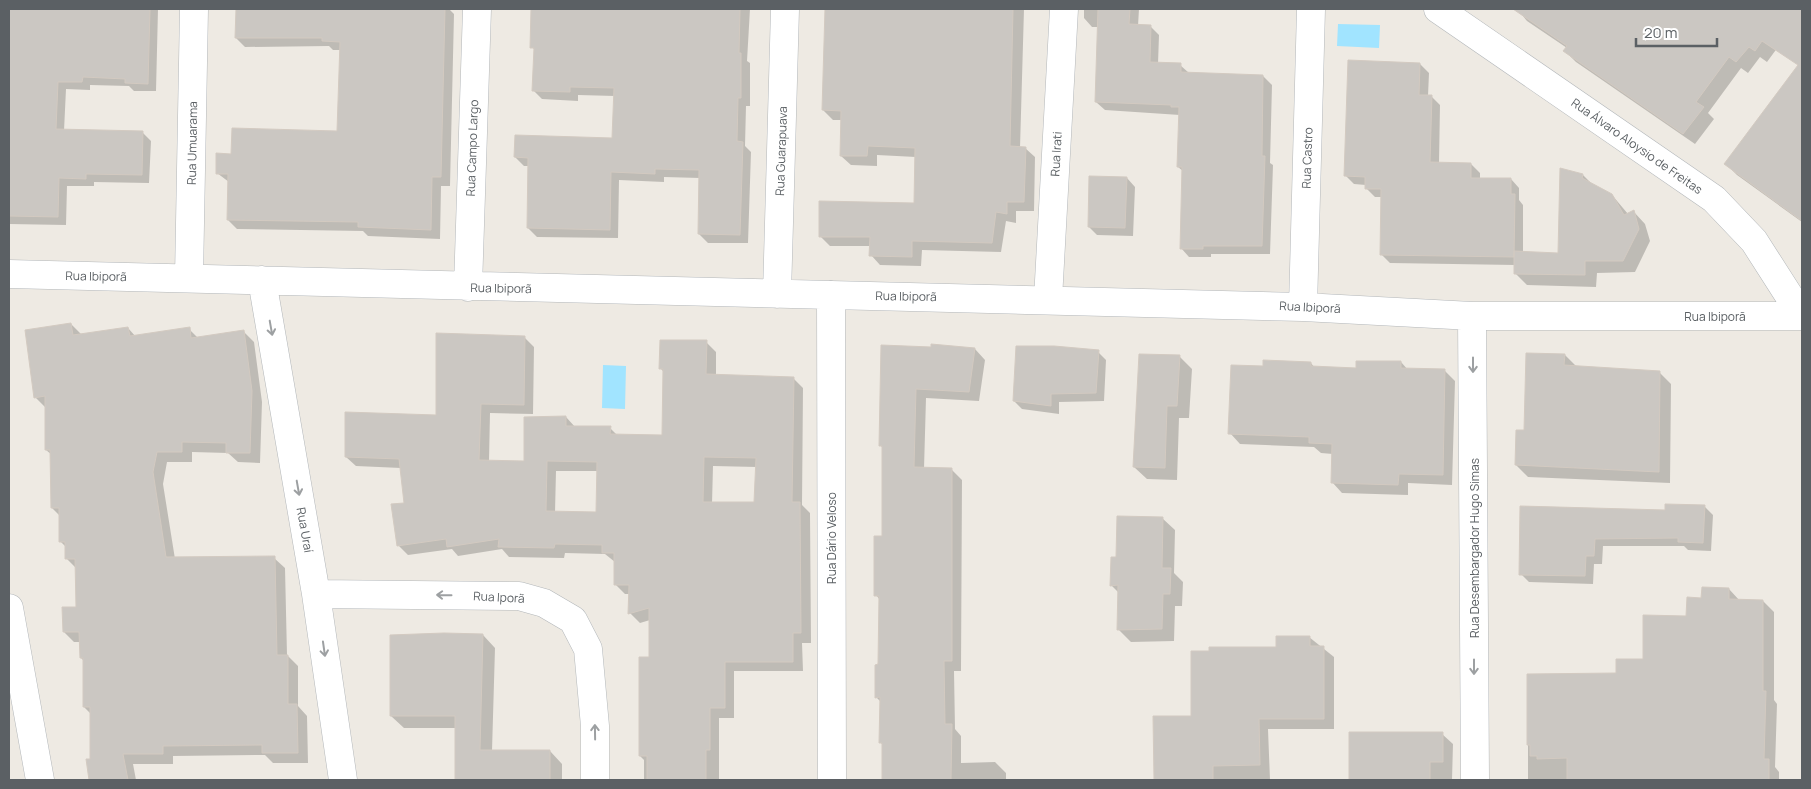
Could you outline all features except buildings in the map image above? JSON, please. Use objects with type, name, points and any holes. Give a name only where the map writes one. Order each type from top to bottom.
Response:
[{"type":"street","name":"Rua Umuarama","points":[[189,277],[194,9]]},
{"type":"street","name":"Rua Campo Largo","points":[[468,287],[477,9]]},
{"type":"street","name":"Rua Guarapuava","points":[[777,294],[785,9]]},
{"type":"street","name":"Rua Irati","points":[[1048,299],[1064,9]]},
{"type":"street","name":"Rua Castro","points":[[1303,306],[1311,9]]},
{"type":"street","name":"Rua Álvaro Aloysio de Freitas","points":[[1438,9],[1714,199],[1754,242],[1802,316]]},
{"type":"street","name":"Rua Ibiporã","points":[[9,274],[189,277],[468,287],[1303,306],[1472,316],[1802,316]]},
{"type":"street","name":"Rua Uraí","points":[[262,280],[316,594],[343,780]]},
{"type":"street","name":"Rua Dário Veloso","points":[[830,295],[832,780]]},
{"type":"street","name":"Rua Desembargador Hugo Simas","points":[[1472,316],[1475,780]]},
{"type":"street","name":"Rua Iporã","points":[[316,594],[519,596],[544,603],[572,620],[588,649],[595,726],[595,780]]},
{"type":"street","points":[[9,608],[40,780]]},
{"type":"water","points":[[1338,24],[1380,25],[1379,48],[1337,46]]},
{"type":"water","points":[[603,365],[626,366],[625,409],[602,408]]}]
